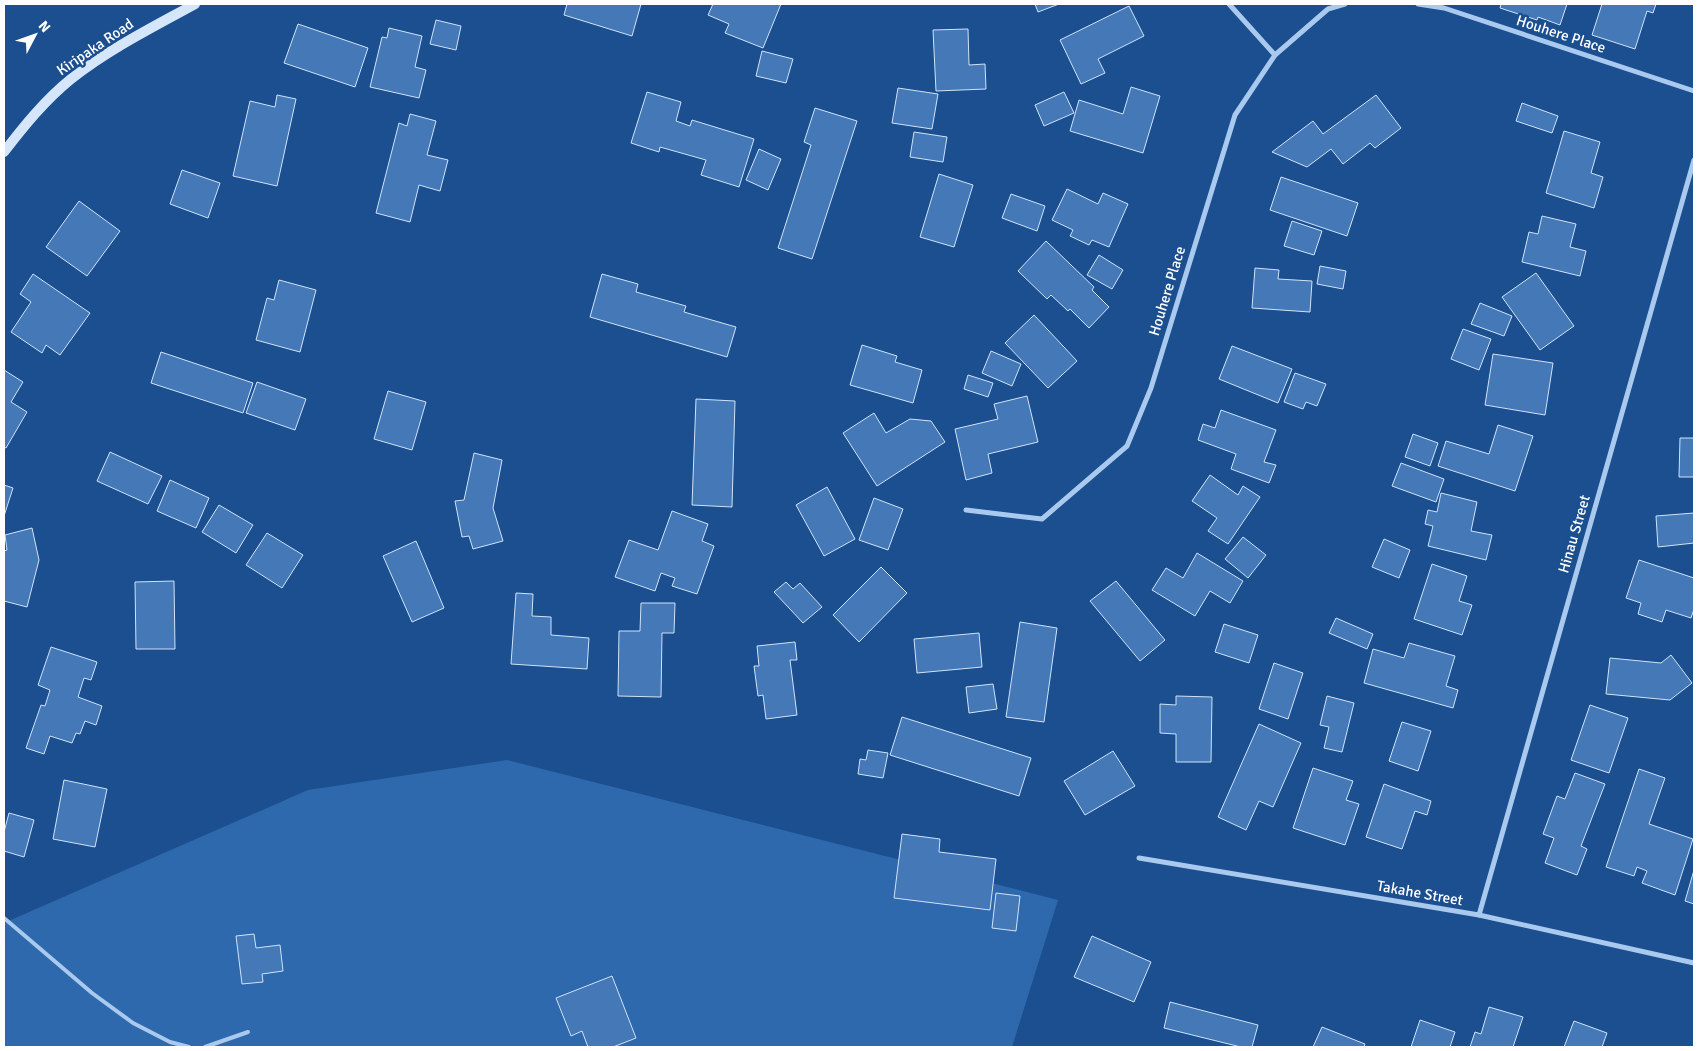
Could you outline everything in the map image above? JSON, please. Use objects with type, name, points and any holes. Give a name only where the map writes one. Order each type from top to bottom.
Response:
[{"type":"main road","name":"Kiripaka Road","points":[[4,152],[30,119],[70,80],[117,47],[195,4]]},
{"type":"street","points":[[1229,4],[1275,55]]},
{"type":"street","name":"Houhere Place","points":[[966,510],[1042,519],[1127,446],[1151,388],[1235,115],[1275,55],[1328,9],[1345,4]]},
{"type":"street","name":"Houhere Place","points":[[1418,4],[1444,8],[1694,91]]},
{"type":"street","name":"Hinau Street","points":[[1479,916],[1694,160]]},
{"type":"street","name":"Takahe Street","points":[[1139,858],[1479,916],[1694,963]]},
{"type":"lane","points":[[4,918],[92,992],[133,1023],[170,1042],[189,1047]]},
{"type":"lane","points":[[204,1047],[248,1032]]},
{"type":"shaded area","points":[[507,760],[1058,900],[1012,1047],[4,1047],[4,923],[308,790]]},
{"type":"building","points":[[567,4],[641,4],[632,36],[564,15]]},
{"type":"building","points":[[713,4],[781,4],[763,48],[725,33],[729,24],[708,15]]},
{"type":"building","points":[[1035,4],[1059,4],[1038,12]]},
{"type":"building","points":[[1501,4],[1567,4],[1560,25],[1538,17],[1537,20],[1500,8]]},
{"type":"building","points":[[1602,4],[1656,4],[1653,13],[1647,11],[1635,49],[1592,35]]},
{"type":"building","points":[[1129,6],[1144,36],[1098,59],[1105,73],[1081,84],[1060,40]]},
{"type":"building","points":[[436,20],[461,26],[456,50],[430,44]]},
{"type":"building","points":[[298,24],[368,48],[355,87],[284,63]]},
{"type":"building","points":[[389,28],[422,36],[415,67],[426,70],[419,98],[370,87],[382,37],[387,38]]},
{"type":"building","points":[[968,29],[969,65],[985,64],[986,89],[936,91],[933,30]]},
{"type":"building","points":[[762,51],[793,59],[786,83],[756,76]]},
{"type":"building","points":[[1131,87],[1160,96],[1143,153],[1070,131],[1079,100],[1123,114]]},
{"type":"building","points":[[898,88],[938,94],[932,129],[892,123]]},
{"type":"building","points":[[647,92],[681,102],[676,121],[690,126],[692,120],[754,139],[739,187],[701,175],[706,160],[660,147],[659,152],[631,143]]},
{"type":"building","points":[[1064,92],[1074,113],[1044,126],[1035,105]]},
{"type":"building","points":[[277,95],[296,99],[277,186],[233,176],[250,101],[275,107]]},
{"type":"building","points":[[1376,95],[1401,128],[1375,148],[1370,143],[1343,164],[1331,149],[1307,167],[1272,152],[1313,121],[1323,134]]},
{"type":"building","points":[[1522,103],[1558,116],[1552,133],[1516,121]]},
{"type":"building","points":[[815,108],[857,121],[812,259],[778,248],[811,145],[804,142]]},
{"type":"building","points":[[410,114],[436,121],[427,155],[448,160],[440,191],[419,185],[410,222],[376,213],[399,123],[407,126]]},
{"type":"building","points":[[1564,131],[1600,142],[1591,173],[1603,177],[1594,208],[1546,193]]},
{"type":"building","points":[[914,132],[947,137],[943,162],[910,157]]},
{"type":"building","points":[[759,149],[781,159],[768,190],[746,180]]},
{"type":"building","points":[[182,170],[220,183],[208,218],[170,204]]},
{"type":"building","points":[[939,174],[973,185],[954,247],[920,237]]},
{"type":"building","points":[[1281,177],[1358,203],[1347,236],[1270,210]]},
{"type":"building","points":[[1067,189],[1098,204],[1103,193],[1128,204],[1109,247],[1092,240],[1089,245],[1070,236],[1073,230],[1052,220]]},
{"type":"building","points":[[1011,194],[1045,206],[1037,231],[1002,218]]},
{"type":"building","points":[[79,201],[120,231],[87,276],[46,247]]},
{"type":"building","points":[[1542,216],[1576,224],[1570,247],[1586,251],[1580,276],[1522,262],[1529,232],[1538,234]]},
{"type":"building","points":[[1292,221],[1322,231],[1314,255],[1284,246]]},
{"type":"building","points":[[1046,241],[1094,287],[1092,290],[1109,307],[1089,328],[1070,309],[1068,311],[1051,295],[1047,299],[1018,271]]},
{"type":"building","points":[[1099,255],[1123,270],[1112,289],[1087,275]]},
{"type":"building","points":[[1320,266],[1346,271],[1343,289],[1317,284]]},
{"type":"building","points":[[1255,268],[1279,270],[1278,279],[1312,281],[1310,312],[1252,308]]},
{"type":"building","points":[[1536,273],[1574,326],[1540,350],[1502,297]]},
{"type":"building","points":[[33,274],[90,313],[60,355],[46,345],[42,353],[11,332],[31,302],[20,294]]},
{"type":"building","points":[[602,274],[638,284],[636,292],[686,306],[684,312],[736,327],[727,357],[590,317]]},
{"type":"building","points":[[279,280],[316,290],[300,352],[256,340],[267,298],[274,300]]},
{"type":"building","points":[[1480,303],[1512,316],[1504,336],[1471,324]]},
{"type":"building","points":[[1034,315],[1077,361],[1048,388],[1005,343]]},
{"type":"building","points":[[1463,329],[1491,339],[1479,370],[1451,359]]},
{"type":"building","points":[[862,345],[897,356],[895,362],[922,370],[913,403],[850,385]]},
{"type":"building","points":[[1232,346],[1292,369],[1278,403],[1219,379]]},
{"type":"building","points":[[991,351],[1021,364],[1012,386],[982,373]]},
{"type":"building","points":[[161,352],[253,383],[243,413],[151,383]]},
{"type":"building","points":[[1493,354],[1553,363],[1545,415],[1485,405]]},
{"type":"building","points":[[4,370],[23,382],[11,402],[27,412],[6,448],[4,447]]},
{"type":"building","points":[[1295,373],[1326,384],[1317,406],[1306,402],[1303,409],[1284,402]]},
{"type":"building","points":[[968,375],[993,383],[988,397],[964,389]]},
{"type":"building","points":[[257,382],[306,399],[295,430],[246,413]]},
{"type":"building","points":[[388,391],[426,402],[412,450],[374,439]]},
{"type":"building","points":[[1027,396],[1038,442],[988,454],[992,473],[966,480],[955,429],[998,419],[994,404]]},
{"type":"building","points":[[696,399],[735,401],[732,507],[692,505]]},
{"type":"building","points":[[1221,410],[1276,430],[1264,462],[1276,465],[1269,483],[1231,469],[1236,454],[1198,440],[1203,424],[1215,428]]},
{"type":"building","points":[[874,413],[886,433],[910,419],[931,421],[945,442],[877,486],[843,433]]},
{"type":"building","points":[[1498,425],[1533,436],[1515,491],[1438,466],[1446,441],[1489,454]]},
{"type":"building","points":[[1413,434],[1438,443],[1430,466],[1405,457]]},
{"type":"building","points":[[1680,438],[1694,438],[1694,477],[1679,477]]},
{"type":"building","points":[[110,452],[162,476],[148,504],[97,481]]},
{"type":"building","points":[[474,453],[502,460],[493,508],[503,541],[473,549],[469,536],[462,537],[455,501],[464,500]]},
{"type":"building","points":[[1401,463],[1444,479],[1436,502],[1392,486]]},
{"type":"building","points":[[1210,475],[1238,495],[1243,486],[1260,497],[1228,544],[1208,531],[1217,518],[1192,501]]},
{"type":"building","points":[[170,480],[209,498],[196,528],[157,511]]},
{"type":"building","points":[[4,485],[13,488],[4,516]]},
{"type":"building","points":[[827,487],[855,539],[824,556],[796,505]]},
{"type":"building","points":[[1441,493],[1477,502],[1471,531],[1492,535],[1486,560],[1428,546],[1433,526],[1425,524],[1428,510],[1437,512]]},
{"type":"building","points":[[874,498],[903,509],[888,550],[859,540]]},
{"type":"building","points":[[219,505],[253,525],[236,553],[202,532]]},
{"type":"building","points":[[672,511],[708,524],[702,541],[714,546],[697,594],[672,586],[675,578],[661,573],[655,591],[615,577],[629,540],[658,550]]},
{"type":"building","points":[[1694,513],[1694,543],[1658,547],[1656,516]]},
{"type":"building","points":[[32,528],[39,560],[27,607],[4,601],[4,551],[7,550],[5,535]]},
{"type":"building","points":[[267,533],[303,555],[282,588],[246,565]]},
{"type":"building","points":[[1243,537],[1266,555],[1248,578],[1225,559]]},
{"type":"building","points":[[1384,539],[1410,550],[1399,578],[1372,567]]},
{"type":"building","points":[[416,541],[444,608],[412,622],[383,556]]},
{"type":"building","points":[[1197,553],[1243,581],[1230,603],[1210,591],[1195,616],[1152,590],[1166,568],[1183,578]]},
{"type":"building","points":[[1639,560],[1694,578],[1694,609],[1691,618],[1666,610],[1662,622],[1638,614],[1641,603],[1626,598]]},
{"type":"building","points":[[1432,564],[1467,576],[1459,601],[1472,605],[1462,635],[1414,619]]},
{"type":"building","points":[[881,567],[907,593],[859,642],[833,615]]},
{"type":"building","points":[[174,581],[175,649],[136,649],[135,582]]},
{"type":"building","points":[[1116,581],[1165,640],[1140,661],[1090,601]]},
{"type":"building","points":[[786,582],[793,589],[800,583],[822,607],[803,623],[774,592]]},
{"type":"building","points":[[516,593],[533,594],[532,616],[551,617],[551,635],[589,638],[587,669],[511,664]]},
{"type":"building","points":[[641,603],[675,603],[674,633],[662,633],[661,697],[618,696],[619,631],[640,631]]},
{"type":"building","points":[[1336,618],[1373,634],[1367,649],[1329,633]]},
{"type":"building","points":[[1020,622],[1057,628],[1044,722],[1006,717]]},
{"type":"building","points":[[1224,624],[1258,635],[1249,663],[1215,652]]},
{"type":"building","points":[[979,633],[982,667],[917,673],[914,639]]},
{"type":"building","points":[[795,642],[797,660],[790,660],[797,715],[766,719],[763,695],[758,696],[754,666],[759,666],[757,646]]},
{"type":"building","points":[[1409,643],[1455,656],[1446,686],[1458,690],[1453,708],[1364,683],[1373,649],[1404,658]]},
{"type":"building","points":[[51,647],[97,662],[91,680],[84,678],[78,697],[102,706],[96,725],[85,721],[80,734],[76,733],[72,743],[50,736],[44,754],[26,748],[41,705],[45,706],[50,690],[38,685]]},
{"type":"building","points":[[1671,655],[1692,683],[1670,700],[1606,694],[1610,658],[1661,663]]},
{"type":"building","points":[[1274,663],[1303,673],[1288,719],[1259,709]]},
{"type":"building","points":[[993,684],[997,709],[969,713],[966,687]]},
{"type":"building","points":[[1176,696],[1212,697],[1211,762],[1176,762],[1176,734],[1160,733],[1160,704],[1176,705]]},
{"type":"building","points":[[1327,696],[1354,703],[1342,752],[1324,748],[1329,727],[1320,725]]},
{"type":"building","points":[[1590,705],[1628,718],[1609,773],[1571,760]]},
{"type":"building","points":[[902,717],[1031,758],[1019,796],[890,755]]},
{"type":"building","points":[[1402,722],[1431,731],[1418,771],[1389,761]]},
{"type":"building","points":[[1259,724],[1301,743],[1273,807],[1259,801],[1246,830],[1218,817]]},
{"type":"building","points":[[868,750],[888,753],[883,778],[858,774],[860,759],[866,760]]},
{"type":"building","points":[[1113,751],[1135,786],[1085,815],[1064,781]]},
{"type":"building","points":[[1313,768],[1353,781],[1346,800],[1359,804],[1345,845],[1293,828]]},
{"type":"building","points":[[1639,769],[1665,778],[1649,824],[1693,839],[1675,895],[1642,883],[1647,871],[1637,867],[1634,876],[1606,867]]},
{"type":"building","points":[[1575,773],[1605,784],[1581,846],[1587,849],[1577,875],[1545,863],[1554,838],[1543,834],[1557,796],[1565,799]]},
{"type":"building","points":[[64,780],[107,789],[95,847],[53,839]]},
{"type":"building","points":[[1384,784],[1431,801],[1427,815],[1415,811],[1402,849],[1366,837]]},
{"type":"building","points":[[9,813],[34,820],[24,857],[4,851],[4,832]]},
{"type":"building","points":[[902,834],[940,839],[939,852],[996,859],[990,910],[894,898]]},
{"type":"building","points":[[1694,870],[1694,904],[1685,901]]},
{"type":"building","points":[[996,893],[1020,896],[1016,931],[992,928]]},
{"type":"building","points":[[254,934],[256,948],[280,945],[283,971],[262,974],[263,982],[242,984],[236,936]]},
{"type":"building","points":[[1092,936],[1151,962],[1134,1002],[1074,977]]},
{"type":"building","points":[[612,976],[636,1038],[613,1047],[588,1047],[582,1031],[571,1036],[556,998]]},
{"type":"building","points":[[1170,1002],[1258,1025],[1252,1047],[1241,1047],[1164,1028]]},
{"type":"building","points":[[1489,1007],[1523,1017],[1513,1047],[1470,1047],[1475,1032],[1481,1034]]},
{"type":"building","points":[[1420,1020],[1455,1032],[1450,1047],[1411,1047]]},
{"type":"building","points":[[1574,1021],[1607,1033],[1602,1047],[1564,1047]]},
{"type":"building","points":[[1322,1027],[1365,1044],[1364,1047],[1313,1047]]}]
